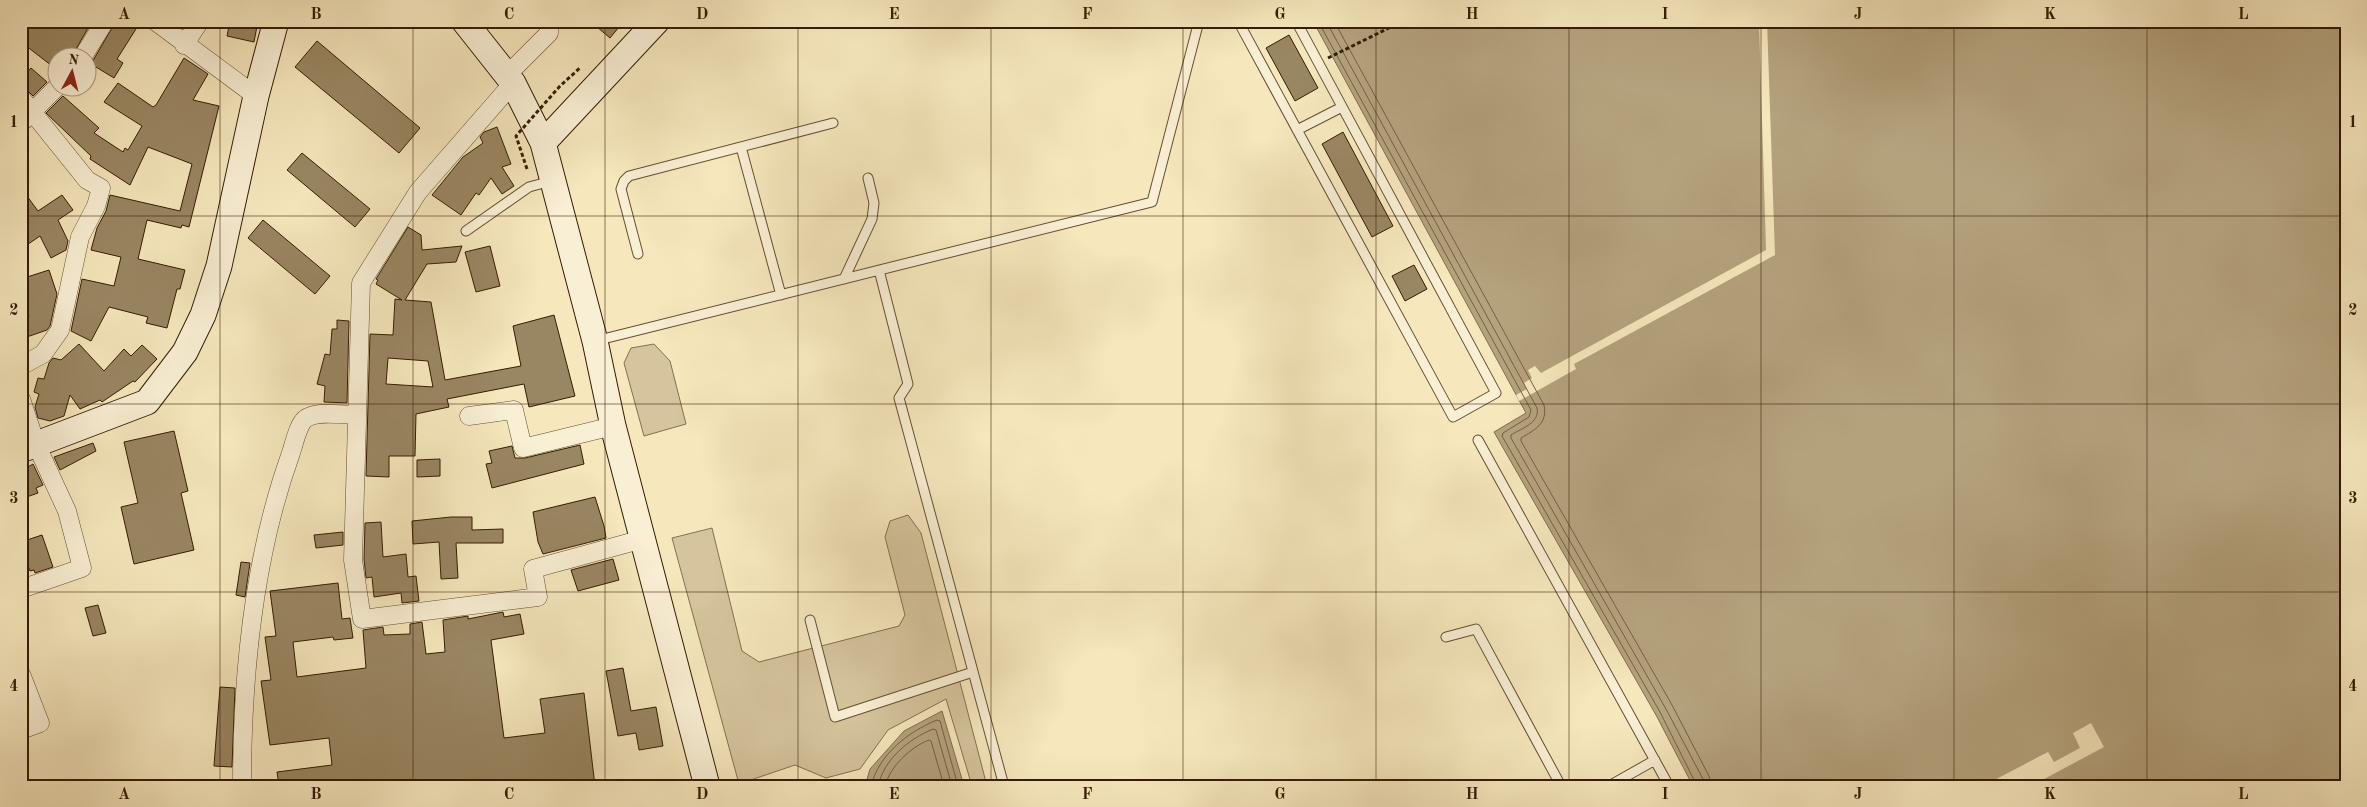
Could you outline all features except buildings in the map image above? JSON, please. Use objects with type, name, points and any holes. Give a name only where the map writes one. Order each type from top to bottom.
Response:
[{"type":"street","points":[[88,48],[105,21]]},
{"type":"street","points":[[155,21],[256,96]]},
{"type":"street","points":[[184,44],[200,21]]},
{"type":"street","points":[[29,447],[147,402],[185,352],[203,315],[219,266],[256,96],[276,21]]},
{"type":"street","points":[[464,21],[510,79],[543,143],[595,341],[613,426],[707,786]]},
{"type":"street","points":[[549,21],[549,34],[418,192],[361,283],[352,560],[362,619],[538,597],[533,569],[643,539]]},
{"type":"street","points":[[543,143],[657,21]]},
{"type":"street","points":[[27,118],[48,96]]},
{"type":"street","points":[[21,98],[27,118],[87,180],[101,188],[96,206],[80,237],[60,330],[43,354],[21,366]]},
{"type":"street","points":[[21,399],[29,447],[67,511],[82,568],[21,589]]},
{"type":"street","points":[[469,416],[514,410],[522,448],[613,426]]},
{"type":"street","points":[[242,786],[245,683],[258,589],[266,536],[287,464],[303,420],[312,414],[357,415]]},
{"type":"street","points":[[21,674],[40,724],[21,730]]},
{"type":"lane","points":[[595,341],[1152,202],[1199,21]]},
{"type":"lane","points":[[1238,21],[1453,417],[1496,393],[1296,21]]},
{"type":"lane","points":[[1297,130],[1342,108]]},
{"type":"lane","points":[[638,254],[621,189],[624,181],[629,176],[833,123]]},
{"type":"lane","points":[[741,147],[781,295]]},
{"type":"lane","points":[[844,279],[872,219],[874,203],[868,178]]},
{"type":"lane","points":[[466,232],[529,187],[553,180]]},
{"type":"lane","points":[[879,270],[908,384],[899,398],[1004,786]]},
{"type":"lane","points":[[1478,440],[1668,786]]},
{"type":"lane","points":[[810,620],[835,717],[973,672]]},
{"type":"lane","points":[[1446,637],[1476,629],[1560,786]]},
{"type":"lane","points":[[1610,786],[1655,760]]},
{"type":"path","points":[[1325,59],[1403,21]]},
{"type":"path","points":[[526,169],[516,136],[560,86],[581,67]]},
{"type":"shaded area","points":[[654,344],[670,361],[686,424],[644,436],[624,363],[631,348]]},
{"type":"shaded area","points":[[908,515],[921,533],[987,786],[972,786],[946,699],[888,730],[860,769],[826,778],[795,765],[739,784],[672,538],[712,528],[742,651],[759,662],[899,626],[905,615],[885,537],[890,521]]},
{"type":"water","points":[[1313,21],[2346,21],[2346,786],[1693,786],[1656,715],[1494,432],[1526,413]]},
{"type":"water","points":[[942,711],[964,786],[865,786],[870,769],[904,731]]},
{"type":"pier","points":[[1759,21],[1767,21],[1775,255],[1574,364],[1576,369],[1519,401],[1516,395],[1527,389],[1524,383],[1532,378],[1528,370],[1535,366],[1541,373],[1766,250]]},
{"type":"pier","points":[[2091,723],[2104,747],[2031,786],[1983,786],[2048,752],[2054,762],[2080,748],[2073,733]]}]
